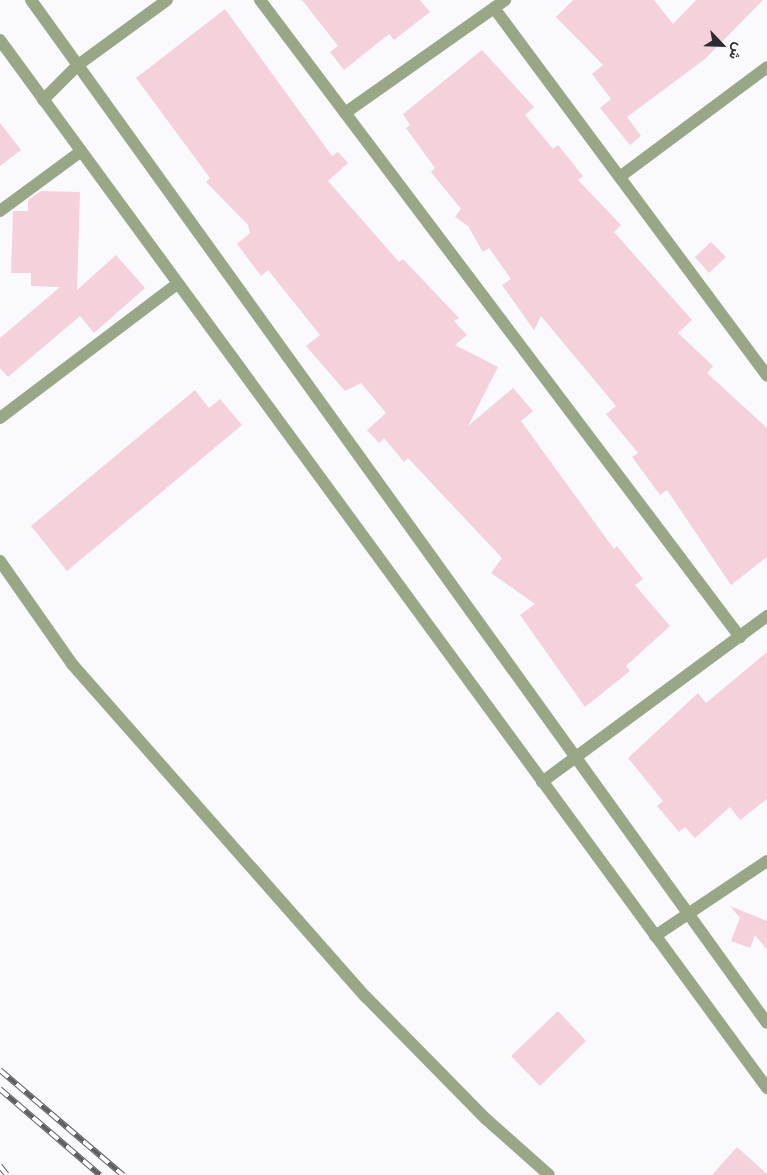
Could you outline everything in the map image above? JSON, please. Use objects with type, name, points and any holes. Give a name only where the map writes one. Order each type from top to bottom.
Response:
[{"type":"street","points":[[31,0],[575,759],[767,1023]]},
{"type":"street","points":[[43,100],[78,65],[167,0]]},
{"type":"street","points":[[260,0],[740,637]]},
{"type":"street","points":[[345,113],[505,0]]},
{"type":"street","points":[[494,8],[767,374]]},
{"type":"street","points":[[0,40],[80,152],[767,1088]]},
{"type":"street","points":[[621,176],[767,67]]},
{"type":"street","points":[[0,211],[80,152]]},
{"type":"street","points":[[0,418],[177,284]]},
{"type":"street","points":[[0,562],[72,664],[366,997],[486,1119],[549,1175]]},
{"type":"street","points":[[542,782],[767,616]]},
{"type":"street","points":[[655,936],[767,861]]},
{"type":"building","points":[[302,0],[420,0],[430,12],[394,40],[389,34],[344,70],[330,52],[338,46]]},
{"type":"building","points":[[573,0],[654,0],[673,24],[696,0],[763,0],[705,59],[627,117],[641,136],[630,145],[600,108],[611,99],[592,74],[603,65],[556,17]]},
{"type":"building","points":[[225,9],[332,156],[338,152],[348,163],[328,181],[399,262],[403,259],[459,318],[454,321],[467,335],[455,345],[498,367],[468,426],[513,388],[533,411],[521,421],[614,549],[617,546],[643,579],[635,585],[670,626],[626,666],[630,671],[585,707],[520,615],[535,604],[491,573],[502,558],[408,458],[404,462],[384,438],[379,443],[367,430],[386,413],[361,383],[345,391],[306,346],[320,335],[268,270],[261,276],[237,244],[250,233],[248,225],[206,182],[210,178],[136,78]]},
{"type":"building","points":[[482,50],[534,107],[525,115],[553,149],[558,145],[583,176],[578,180],[621,225],[614,232],[692,320],[678,333],[713,366],[707,373],[767,428],[767,557],[731,585],[667,490],[660,495],[632,457],[638,453],[606,414],[616,406],[541,316],[534,330],[502,285],[511,279],[489,248],[483,252],[468,226],[455,217],[461,209],[431,172],[435,168],[406,128],[410,125],[403,114]]},
{"type":"building","points":[[0,123],[21,150],[0,166]]},
{"type":"building","points":[[41,191],[80,192],[77,290],[116,255],[145,288],[94,333],[80,316],[8,377],[0,368],[0,338],[60,287],[31,286],[31,273],[11,273],[13,211],[28,211],[28,200]]},
{"type":"building","points":[[711,242],[726,257],[709,273],[695,257]]},
{"type":"building","points":[[195,390],[209,408],[220,399],[242,425],[67,571],[31,526]]},
{"type":"building","points":[[767,652],[767,799],[740,820],[730,807],[695,838],[685,827],[679,832],[657,806],[663,801],[628,758],[698,693],[706,703]]},
{"type":"building","points":[[730,906],[767,921],[767,950],[755,935],[750,948],[731,941],[740,918]]},
{"type":"building","points":[[558,1011],[586,1041],[540,1086],[511,1056]]},
{"type":"building","points":[[737,1147],[767,1174],[767,1175],[712,1175]]},
{"type":"railway","points":[[0,1070],[123,1175]]},
{"type":"railway","points":[[0,1089],[100,1175]]},
{"type":"railway","points":[[0,1166],[7,1175]]}]
